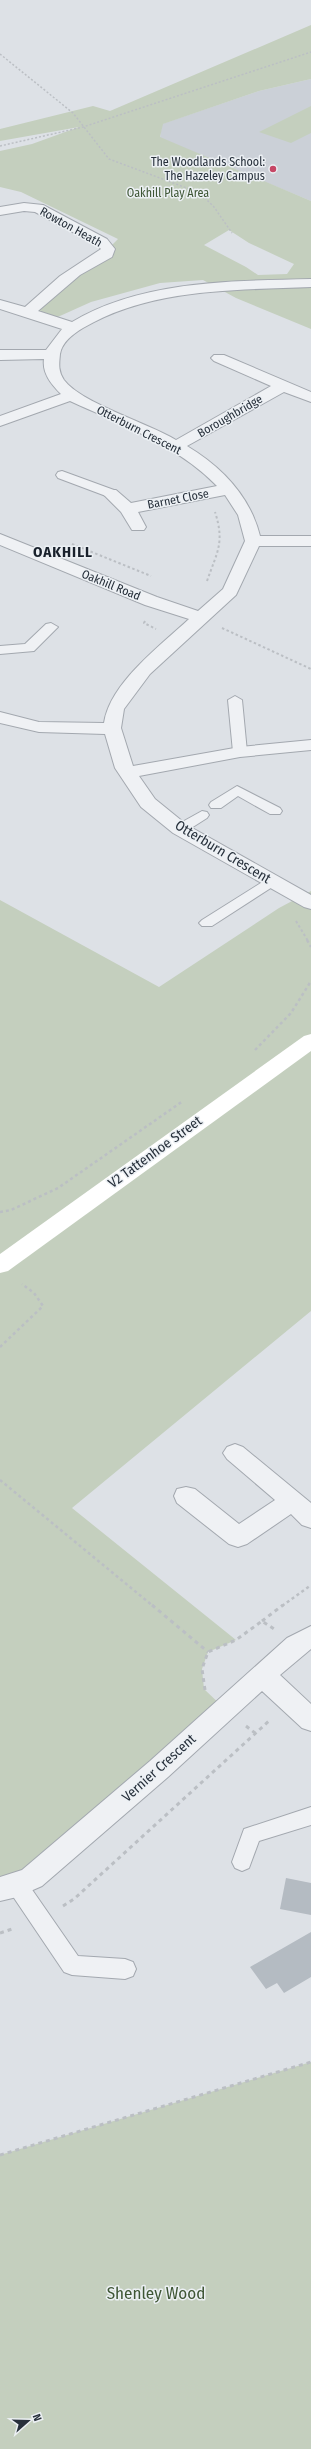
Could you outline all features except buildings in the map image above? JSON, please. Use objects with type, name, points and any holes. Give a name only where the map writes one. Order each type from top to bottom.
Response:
[{"type":"street","name":"Rowton Heath","points":[[0,211],[24,206],[38,208],[102,242],[108,249],[107,254],[89,261],[66,276],[28,313]]},
{"type":"street","points":[[0,355],[51,354],[58,341],[71,327],[120,306],[172,293],[216,287],[311,283]]},
{"type":"street","points":[[0,304],[71,327]]},
{"type":"street","name":"Otterburn Crescent","points":[[51,354],[51,366],[57,382],[71,396],[176,446],[211,470],[229,489],[245,512],[253,541]]},
{"type":"street","name":"Boroughbridge","points":[[219,358],[311,397]]},
{"type":"street","name":"Boroughbridge","points":[[176,446],[283,386]]},
{"type":"street","points":[[0,421],[71,396]]},
{"type":"street","name":"Barnet Close","points":[[128,509],[229,489]]},
{"type":"street","name":"Barnet Close","points":[[110,493],[128,509],[138,528]]},
{"type":"street","name":"Oakhill Road","points":[[0,539],[144,598],[197,617]]},
{"type":"street","points":[[0,716],[35,725],[70,729],[92,730],[112,728],[115,710],[144,670],[197,617],[230,591],[253,541],[311,541]]},
{"type":"street","name":"Otterburn Crescent","points":[[112,728],[127,773],[148,802],[180,829],[311,903]]},
{"type":"street","points":[[127,773],[240,752],[311,745]]},
{"type":"street","name":"V2 Tattenhoe Street","points":[[0,1265],[311,1041]]},
{"type":"street","points":[[235,1453],[311,1518]]},
{"type":"street","points":[[186,1496],[238,1537],[293,1502]]},
{"type":"street","name":"Vernier Crescent","points":[[9,1887],[32,1878],[264,1677],[296,1645],[311,1636]]},
{"type":"street","points":[[264,1677],[311,1720]]},
{"type":"lane","points":[[62,475],[110,493]]},
{"type":"lane","points":[[0,650],[29,648],[52,627]]},
{"type":"lane","points":[[235,700],[240,752]]},
{"type":"lane","points":[[216,805],[237,790],[275,811]]},
{"type":"lane","points":[[180,829],[202,814]]},
{"type":"lane","points":[[207,922],[272,881]]},
{"type":"lane","points":[[242,1862],[251,1834],[311,1816]]},
{"type":"lane","points":[[9,1887],[40,1919],[72,1966],[125,1969]]},
{"type":"path","points":[[0,146],[83,127],[311,52]]},
{"type":"path","points":[[0,54],[73,113],[109,159],[200,193],[214,207],[232,233]]},
{"type":"path","points":[[203,493],[215,512],[221,531],[219,547],[205,588],[206,604],[197,617],[311,670]]},
{"type":"path","points":[[254,1051],[291,1013],[311,981]]},
{"type":"path","points":[[0,1212],[11,1210],[58,1188],[184,1100]]},
{"type":"path","points":[[0,1347],[43,1306],[34,1293],[22,1284]]},
{"type":"path","points":[[0,1480],[208,1652]]},
{"type":"path","points":[[262,1621],[311,1584]]},
{"type":"path","points":[[0,1933],[40,1919],[74,1899],[291,1701]]},
{"type":"path","points":[[0,2155],[311,2062]]},
{"type":"shaded area","name":"The Woodlands School: The Hazeley Campus","points":[[311,79],[311,201],[160,138],[162,124],[259,91]]},
{"type":"green space","name":"Oakhill Play Area","points":[[311,25],[311,79],[259,91],[163,124],[160,137],[311,201],[311,329],[236,298],[203,280],[160,283],[91,302],[51,320],[28,313],[108,249],[118,239],[21,192],[0,187],[0,151],[32,144],[79,127],[0,141],[0,129],[93,106],[110,111]],"holes":[[[229,230],[249,243],[294,264],[287,274],[258,275],[204,245]]]},
{"type":"green space","points":[[311,106],[311,133],[291,143],[259,132]]},
{"type":"green space","points":[[311,891],[311,1311],[72,1508],[236,1640],[208,1652],[202,1669],[204,1689],[225,1709],[0,1889],[0,900],[159,987],[279,908]]},
{"type":"green space","name":"Shenley Wood","points":[[311,2062],[311,2449],[0,2449],[0,2155]]},
{"type":"place","name":"The Woodlands School: The Hazeley Campus","points":[[273,169]]},
{"type":"district","name":"OAKHILL","points":[[63,552]]}]
